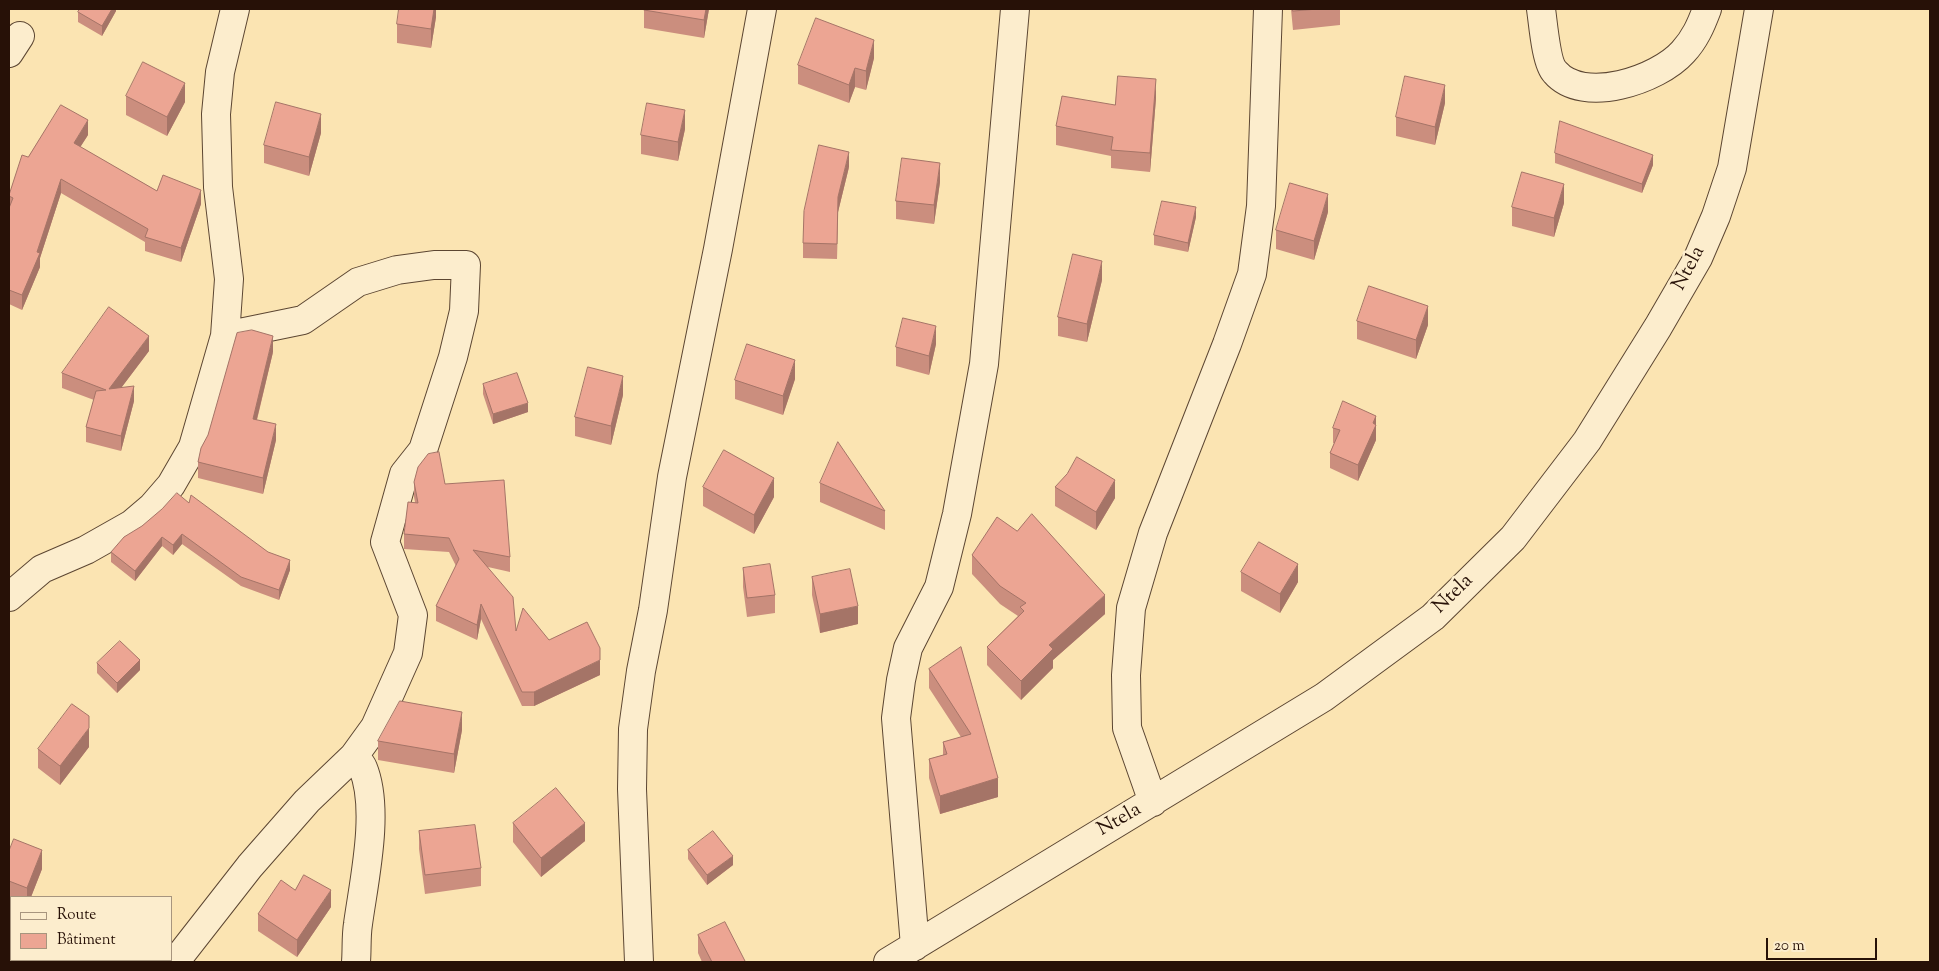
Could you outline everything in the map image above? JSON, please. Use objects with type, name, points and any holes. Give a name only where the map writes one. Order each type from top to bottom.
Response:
[{"type":"street","points":[[9,598],[42,568],[86,550],[132,524],[152,507],[171,484],[193,447],[225,336],[229,279],[218,187],[216,114],[220,72],[235,9]]},
{"type":"street","points":[[639,962],[632,790],[633,729],[672,477],[718,249],[762,9]]},
{"type":"street","points":[[915,946],[896,718],[908,648],[939,587],[957,514],[984,364],[1016,9]]},
{"type":"street","points":[[1153,802],[1127,728],[1126,675],[1131,608],[1153,533],[1227,344],[1252,274],[1261,206],[1268,9]]},
{"type":"street","points":[[1541,9],[1547,51],[1553,71],[1566,81],[1593,89],[1622,84],[1652,74],[1682,53],[1700,29],[1707,9]]},
{"type":"street","name":"Ntela","points":[[888,962],[1324,697],[1433,617],[1513,538],[1587,442],[1698,258],[1716,216],[1732,168],[1759,9]]},
{"type":"street","points":[[175,962],[256,859],[307,801],[354,756],[375,727],[408,653],[413,615],[384,542],[404,474],[423,450],[453,357],[464,311],[466,265],[397,270],[358,282],[303,320],[225,336]]},
{"type":"street","points":[[354,756],[363,766],[370,807],[370,850],[358,927],[356,962]]},
{"type":"building","points":[[80,9],[112,9],[102,26],[78,12]]},
{"type":"building","points":[[399,9],[434,9],[431,29],[397,24]]},
{"type":"building","points":[[644,9],[706,9],[704,20]]},
{"type":"building","points":[[1293,9],[1318,9],[1293,11]]},
{"type":"building","points":[[816,18],[874,40],[866,71],[855,68],[849,85],[798,65]]},
{"type":"building","points":[[143,62],[185,83],[167,117],[126,96]]},
{"type":"building","points":[[1118,76],[1156,79],[1150,153],[1111,150],[1113,137],[1056,126],[1062,96],[1115,105]]},
{"type":"building","points":[[1405,76],[1445,85],[1435,127],[1396,117]]},
{"type":"building","points":[[276,102],[321,114],[309,157],[264,145]]},
{"type":"building","points":[[647,103],[685,110],[678,142],[641,135]]},
{"type":"building","points":[[61,105],[88,120],[74,143],[157,191],[163,175],[201,190],[181,248],[145,237],[148,229],[61,179],[37,252],[40,253],[22,295],[9,290],[9,208],[13,198],[9,195],[22,155],[28,157]]},
{"type":"building","points":[[1560,121],[1653,155],[1642,184],[1555,153]]},
{"type":"building","points":[[819,145],[849,152],[838,197],[837,244],[803,243],[804,211]]},
{"type":"building","points":[[902,158],[940,163],[934,205],[896,201]]},
{"type":"building","points":[[1522,172],[1564,184],[1554,218],[1512,207]]},
{"type":"building","points":[[1290,183],[1328,194],[1314,241],[1276,230]]},
{"type":"building","points":[[1162,201],[1196,207],[1188,243],[1154,235]]},
{"type":"building","points":[[1073,254],[1102,261],[1087,324],[1058,317]]},
{"type":"building","points":[[1369,286],[1428,306],[1416,340],[1357,321]]},
{"type":"building","points":[[109,307],[149,336],[109,389],[134,386],[121,436],[86,427],[96,391],[106,390],[62,373]]},
{"type":"building","points":[[903,318],[936,326],[929,356],[896,347]]},
{"type":"building","points":[[252,330],[273,336],[253,419],[276,424],[263,478],[198,462],[201,448],[208,435],[237,333]]},
{"type":"building","points":[[747,344],[795,360],[783,396],[735,380]]},
{"type":"building","points":[[588,367],[623,376],[611,426],[575,417]]},
{"type":"building","points":[[517,373],[528,403],[493,414],[483,384]]},
{"type":"building","points":[[1343,401],[1376,416],[1373,423],[1376,425],[1358,465],[1330,453],[1340,430],[1333,428]]},
{"type":"building","points":[[838,442],[885,511],[820,483]]},
{"type":"building","points":[[724,450],[774,478],[754,515],[703,487]]},
{"type":"building","points":[[439,452],[445,484],[504,480],[510,557],[473,550],[513,597],[516,631],[523,608],[549,640],[587,622],[600,648],[600,660],[534,692],[522,692],[481,604],[477,625],[436,606],[459,559],[449,538],[404,534],[408,502],[418,503],[414,482],[418,467],[428,454]]},
{"type":"building","points":[[1077,457],[1115,480],[1096,512],[1055,487],[1067,474]]},
{"type":"building","points":[[177,493],[189,503],[191,495],[268,552],[290,560],[279,590],[241,577],[182,534],[173,545],[162,537],[135,571],[111,552],[124,537],[142,526]]},
{"type":"building","points":[[1032,514],[1105,595],[1049,645],[1053,649],[1021,681],[987,647],[1024,611],[1020,607],[1026,603],[1000,586],[972,555],[997,517],[1017,531]]},
{"type":"building","points":[[1259,542],[1298,564],[1280,594],[1241,572]]},
{"type":"building","points":[[770,564],[775,595],[747,598],[743,568]]},
{"type":"building","points":[[850,569],[858,606],[820,614],[812,577]]},
{"type":"building","points":[[120,641],[140,660],[117,683],[97,663]]},
{"type":"building","points":[[961,647],[998,778],[940,796],[929,759],[947,754],[943,742],[971,734],[929,669]]},
{"type":"building","points":[[400,701],[462,712],[454,754],[378,741]]},
{"type":"building","points":[[72,704],[89,716],[89,728],[60,766],[38,749]]},
{"type":"building","points":[[556,788],[585,823],[541,858],[513,823]]},
{"type":"building","points":[[475,825],[481,868],[425,875],[419,831]]},
{"type":"building","points":[[713,831],[733,856],[707,875],[688,850]]},
{"type":"building","points":[[14,839],[42,850],[27,888],[9,881],[9,851]]},
{"type":"building","points":[[304,875],[331,890],[297,940],[258,914],[281,880],[295,890]]},
{"type":"building","points":[[725,922],[745,961],[743,962],[712,962],[698,935]]}]
